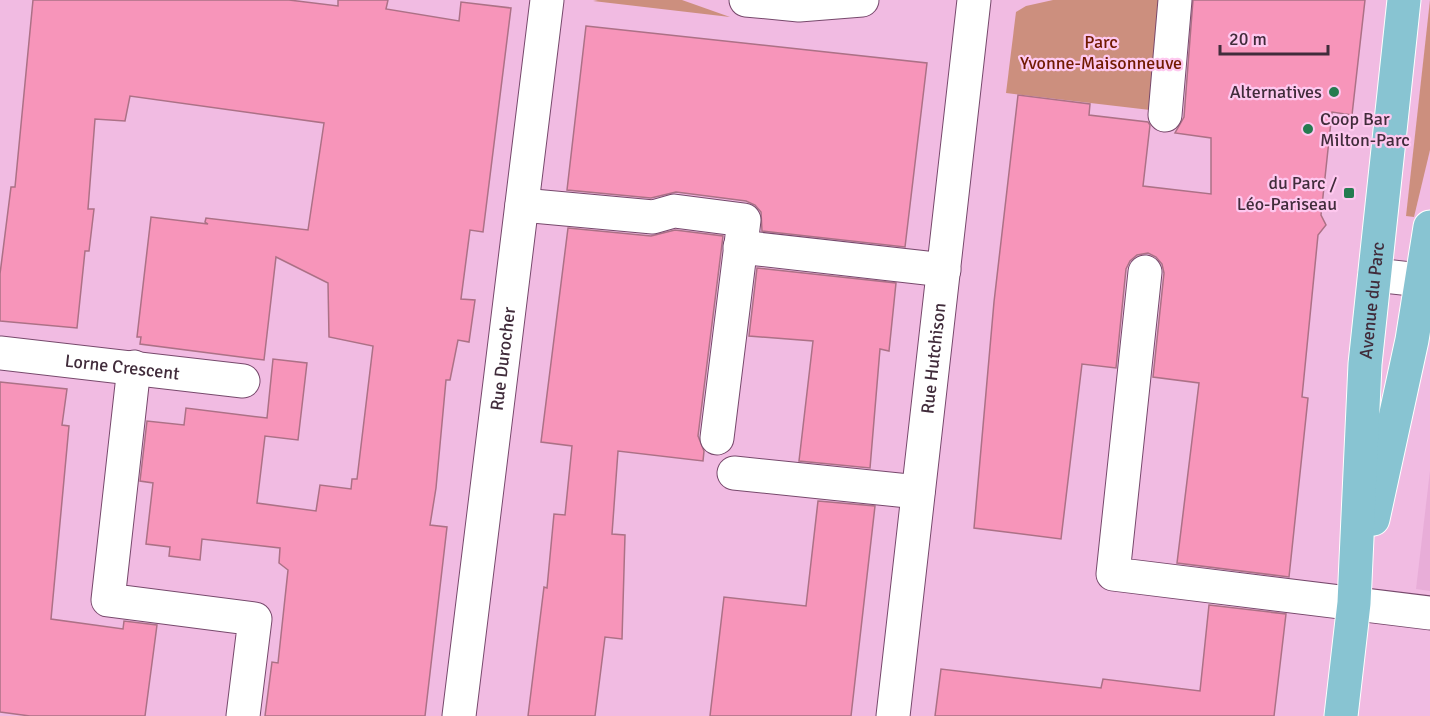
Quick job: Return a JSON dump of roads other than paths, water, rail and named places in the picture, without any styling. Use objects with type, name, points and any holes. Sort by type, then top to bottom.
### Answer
[{"type":"main road","name":"Avenue du Parc","points":[[1341,716],[1354,603],[1365,364],[1404,0]]},
{"type":"main road","name":"Avenue du Parc","points":[[1354,603],[1426,280],[1430,227]]},
{"type":"street","name":"Rue Durocher","points":[[459,716],[547,0]]},
{"type":"street","points":[[746,0],[799,5],[862,0]]},
{"type":"street","name":"Rue Hutchison","points":[[893,716],[974,0]]},
{"type":"street","points":[[1165,116],[1175,0]]},
{"type":"street","points":[[522,205],[653,217],[674,211],[744,220],[717,438]]},
{"type":"street","points":[[740,247],[944,270]]},
{"type":"street","points":[[1145,272],[1113,574],[1430,613]]},
{"type":"street","points":[[1376,274],[1426,280]]},
{"type":"street","name":"Lorne Crescent","points":[[0,353],[243,381]]},
{"type":"street","points":[[134,367],[108,600],[255,619],[243,716]]},
{"type":"street","points":[[734,473],[918,492]]},
{"type":"place","name":"Alternatives","points":[[1334,92]]},
{"type":"place","name":"Coop Bar Milton-Parc","points":[[1308,129]]},
{"type":"place","name":"du Parc / Léo-Pariseau","points":[[1349,193]]},
{"type":"park label","name":"Parc Yvonne-Maisonneuve","points":[[1101,52]]}]
